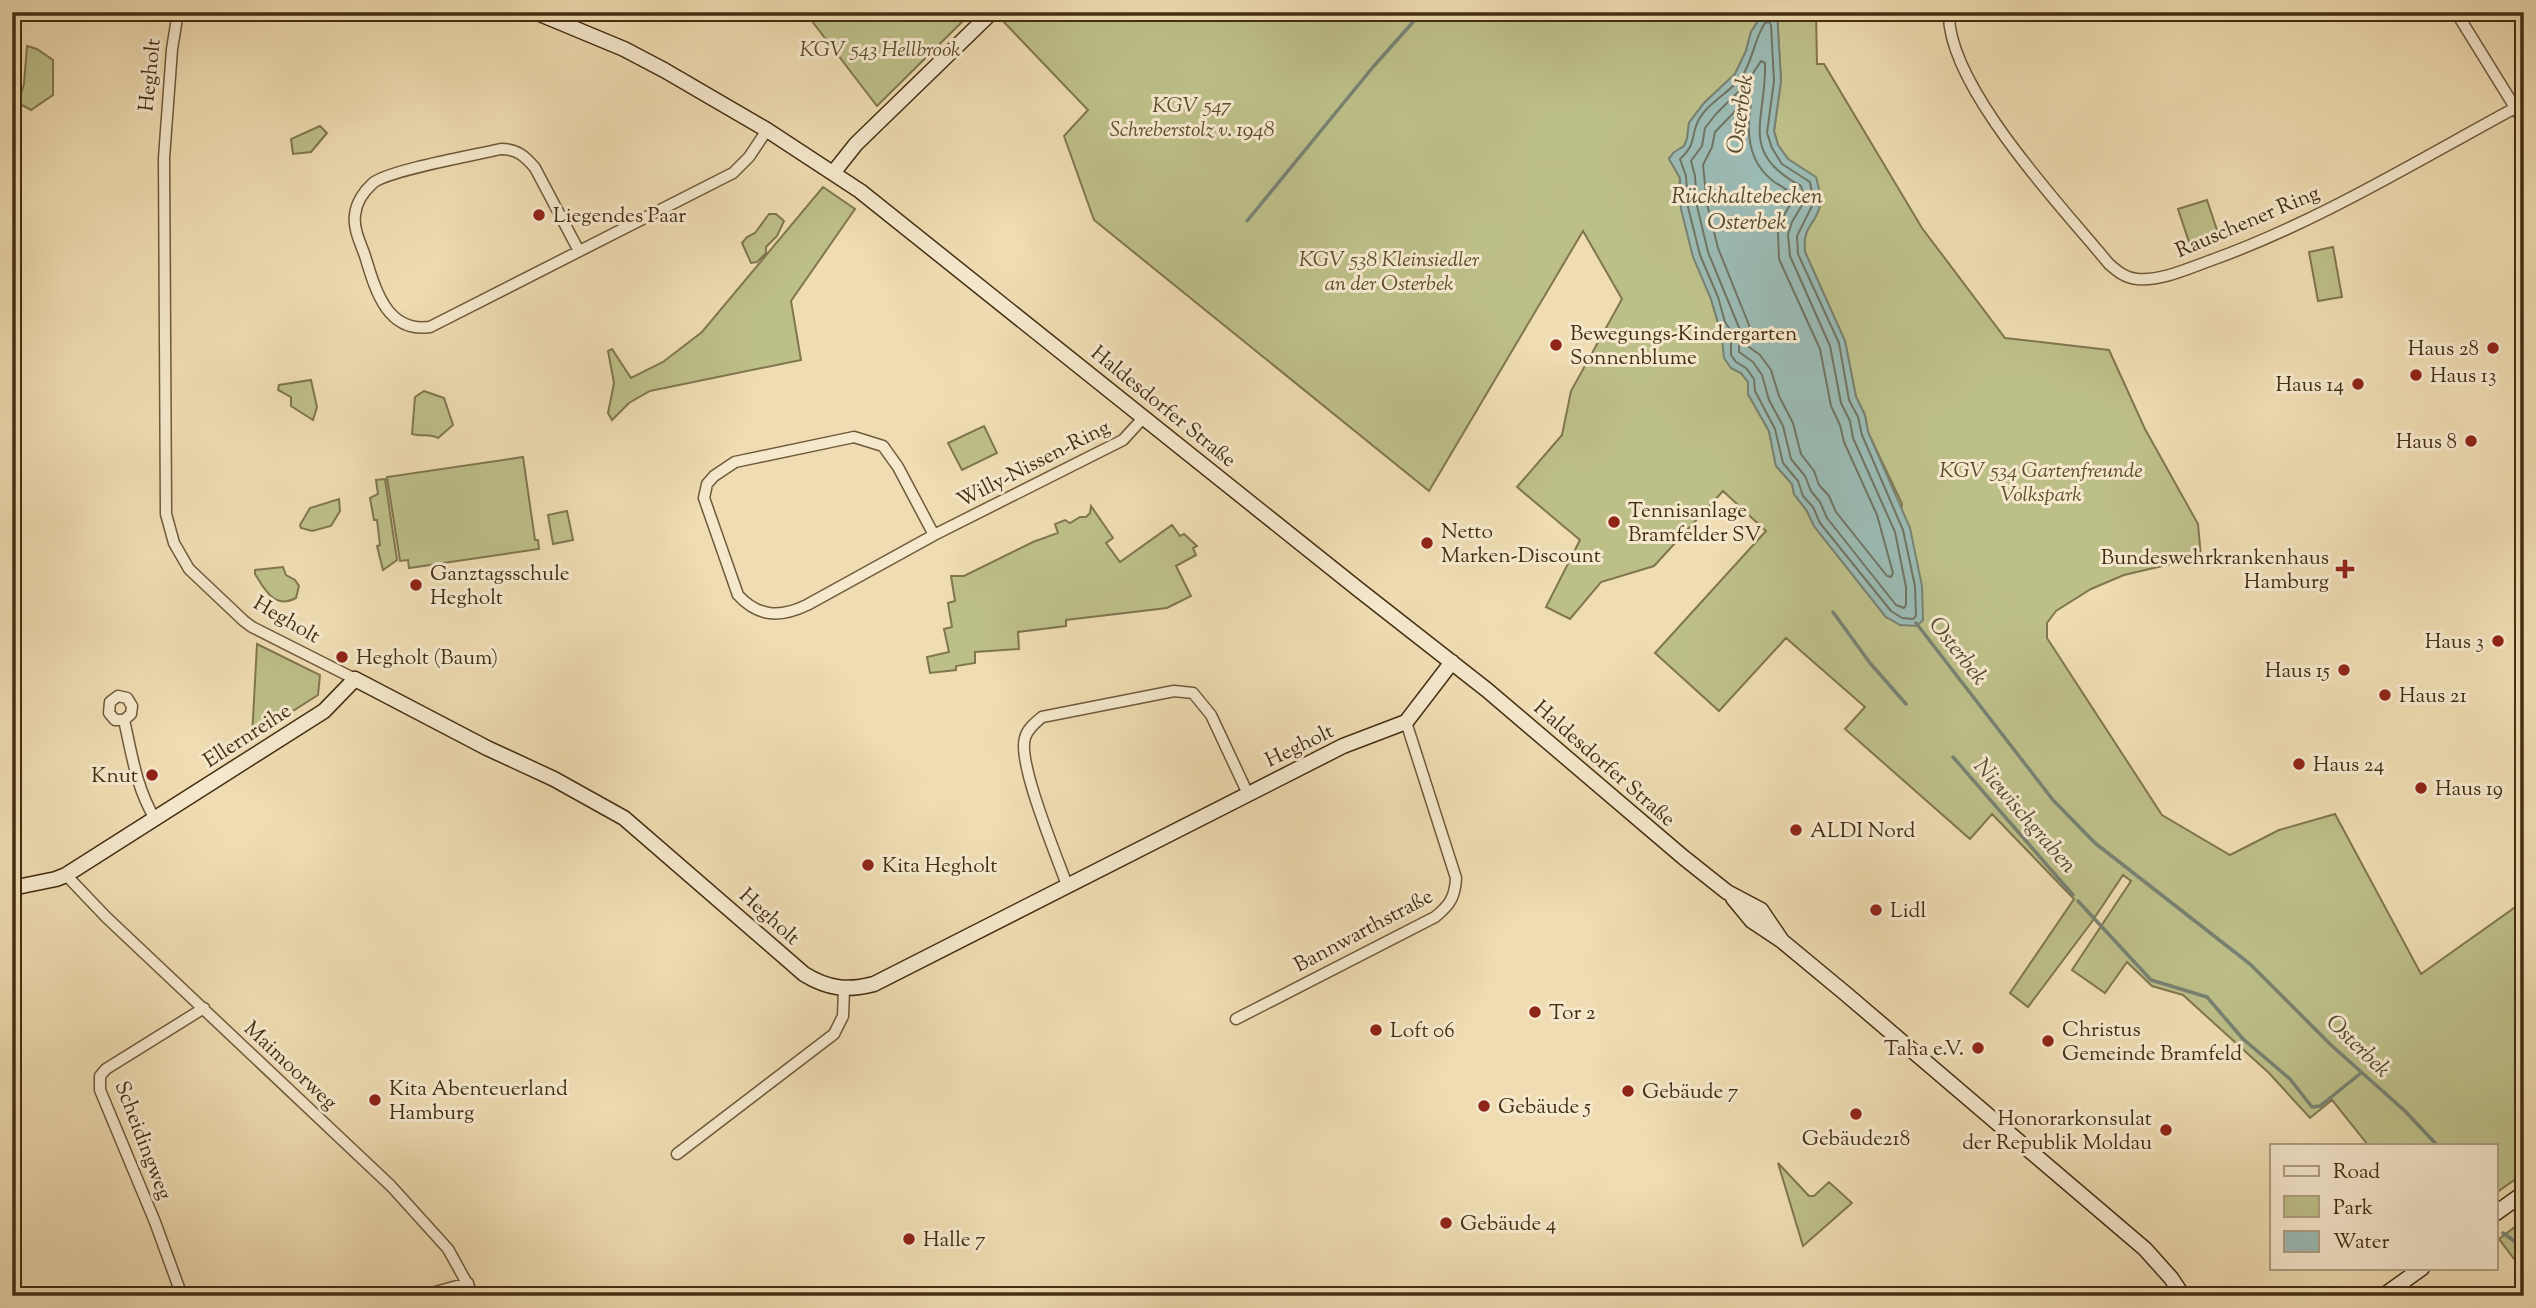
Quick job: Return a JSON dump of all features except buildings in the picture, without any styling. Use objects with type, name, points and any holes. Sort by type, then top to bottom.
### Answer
[{"type":"street","name":"Hegholt","points":[[178,12],[172,49],[164,158],[166,514],[174,543],[196,577],[251,627],[487,748],[554,779],[624,818],[804,974],[822,984],[844,989],[874,984],[1343,746],[1406,722]]},
{"type":"street","name":"Haldesdorfer Straße","points":[[535,12],[624,49],[767,130],[833,173],[906,226],[1538,732],[1564,758],[1727,892],[1752,921],[1782,941],[1951,1082],[2145,1249],[2183,1296]]},
{"type":"street","points":[[833,173],[856,144],[992,12]]},
{"type":"street","name":"Rauschener Ring","points":[[1949,12],[1948,24],[1961,66],[2001,131],[2109,264],[2120,274],[2135,279],[2150,279],[2180,271],[2273,235],[2329,208],[2515,108]]},
{"type":"street","points":[[2456,12],[2524,122]]},
{"type":"street","points":[[579,251],[535,168],[525,157],[512,150],[501,149],[389,175],[368,188],[355,213],[356,229],[381,302],[387,312],[415,327],[425,327],[438,324],[733,173],[749,157],[767,130]]},
{"type":"street","name":"Willy-Nissen-Ring","points":[[934,535],[898,467],[883,446],[854,437],[735,462],[707,484],[704,498],[738,595],[749,607],[774,615],[807,605],[934,535],[1124,440],[1144,417]]},
{"type":"street","points":[[1406,722],[1452,662]]},
{"type":"street","name":"Ellernreihe","points":[[12,888],[42,883],[66,875],[324,711],[355,678]]},
{"type":"street","points":[[1067,885],[1025,763],[1024,738],[1034,723],[1042,717],[1174,691],[1193,693],[1211,715],[1248,794]]},
{"type":"street","points":[[124,720],[135,774],[143,798],[155,819]]},
{"type":"street","name":"Bannwarthstraße","points":[[1236,1019],[1435,917],[1449,906],[1456,878],[1406,722]]},
{"type":"street","name":"Maimoorweg","points":[[66,875],[90,902],[391,1186],[448,1250],[474,1296]]},
{"type":"street","points":[[677,1154],[834,1034],[843,1016],[844,989]]},
{"type":"street","name":"Scheidingweg","points":[[182,1296],[155,1222],[100,1090],[100,1076],[106,1069],[204,1008]]},
{"type":"street","points":[[2498,1212],[2524,1193]]},
{"type":"street","points":[[2383,1296],[2419,1270]]},
{"type":"street","points":[[421,1296],[468,1283]]},
{"type":"green space","name":"KGV 543 Hellbrook","points":[[805,12],[972,12],[877,106]]},
{"type":"green space","points":[[1008,12],[1764,12],[1751,32],[1735,74],[1704,103],[1689,123],[1684,146],[1669,158],[1680,178],[1679,190],[1719,326],[1725,333],[1731,368],[1741,373],[1748,382],[1748,394],[1769,431],[1776,466],[1792,484],[1794,494],[1814,526],[1886,617],[1902,504],[1868,432],[1865,415],[1856,397],[1845,341],[1805,252],[1806,234],[1819,207],[1816,178],[1788,159],[1778,145],[1774,131],[1781,81],[1777,12],[1816,12],[1817,64],[1824,64],[1922,228],[2005,338],[2109,350],[2145,429],[2198,524],[2201,557],[2124,575],[2091,589],[2056,611],[2047,623],[2047,638],[2162,815],[2230,855],[2279,830],[2335,814],[2421,974],[2524,901],[2524,1173],[2498,1192],[2498,1144],[2367,1144],[2332,1100],[2310,1118],[2269,1073],[2183,995],[2152,986],[2127,962],[2105,993],[2072,970],[2131,881],[2123,875],[2028,1007],[2010,993],[2074,899],[1992,814],[1970,839],[1845,729],[1865,707],[1786,638],[1719,711],[1655,653],[1766,531],[1723,491],[1654,566],[1601,582],[1570,619],[1546,607],[1580,540],[1517,487],[1562,435],[1571,391],[1622,299],[1583,231],[1429,491],[1094,220],[1064,136],[1088,110],[1001,19]]},
{"type":"green space","points":[[27,46],[53,60],[53,95],[31,110],[18,103],[24,84]]},
{"type":"green space","points":[[320,126],[327,133],[311,152],[293,154],[291,139]]},
{"type":"green space","points":[[823,187],[855,209],[791,301],[801,360],[650,391],[629,403],[612,420],[608,413],[614,383],[608,351],[612,349],[631,378],[663,362],[702,332]]},
{"type":"green space","points":[[2207,200],[2218,233],[2189,242],[2178,209]]},
{"type":"green space","points":[[769,214],[776,214],[784,221],[777,236],[766,247],[766,253],[757,262],[751,263],[742,243],[755,233]]},
{"type":"green space","points":[[2333,247],[2342,297],[2318,301],[2309,252]]},
{"type":"green space","points":[[311,380],[317,407],[313,420],[291,406],[291,397],[278,390],[279,385]]},
{"type":"green space","points":[[424,391],[444,398],[453,425],[438,438],[412,434],[415,397]]},
{"type":"green space","points":[[984,426],[997,453],[962,470],[948,443]]},
{"type":"green space","points":[[523,457],[535,540],[538,540],[539,549],[409,568],[408,560],[400,561],[387,477]]},
{"type":"green space","points":[[385,479],[397,560],[383,570],[377,546],[380,545],[377,520],[374,520],[370,498],[378,494],[376,480]]},
{"type":"green space","points":[[339,499],[340,511],[331,526],[312,531],[301,528],[300,525],[310,508]]},
{"type":"green space","points":[[1091,506],[1113,538],[1106,543],[1120,562],[1172,525],[1180,536],[1184,534],[1197,546],[1193,548],[1196,555],[1176,566],[1191,596],[1167,608],[1066,620],[1066,626],[1018,632],[1019,649],[975,652],[975,663],[956,666],[956,670],[930,673],[927,657],[949,652],[944,629],[952,627],[948,603],[955,601],[951,576],[964,576],[1033,542],[1058,533],[1055,524],[1065,520],[1070,523],[1080,517],[1086,517]]},
{"type":"green space","points":[[567,511],[573,540],[553,544],[548,515]]},
{"type":"green space","points":[[283,567],[286,575],[299,586],[296,598],[288,601],[271,596],[255,574],[255,570]]},
{"type":"green space","points":[[257,644],[320,675],[318,695],[252,737]]},
{"type":"green space","points":[[1778,1163],[1809,1196],[1814,1196],[1829,1182],[1852,1203],[1803,1246]]},
{"type":"green space","points":[[2524,1220],[2524,1272],[2499,1239]]},
{"type":"water","name":"Rückhaltebecken Osterbek","points":[[1764,12],[1777,12],[1781,81],[1774,131],[1778,145],[1788,159],[1816,177],[1820,205],[1807,230],[1805,252],[1845,341],[1856,397],[1865,415],[1868,432],[1910,528],[1922,586],[1923,620],[1917,626],[1900,625],[1886,617],[1814,526],[1794,494],[1792,484],[1776,466],[1769,431],[1748,394],[1748,382],[1741,373],[1731,368],[1724,358],[1722,339],[1725,333],[1719,326],[1693,257],[1681,209],[1680,178],[1669,159],[1684,146],[1689,123],[1704,103],[1735,74],[1751,32]]},
{"type":"waterway","points":[[1247,221],[1373,67],[1422,12]]},
{"type":"waterway","name":"Niewischgraben","points":[[1833,612],[1870,663],[1906,704]]},
{"type":"waterway","name":"Osterbek","points":[[1916,623],[2053,800],[2095,843],[2250,964],[2331,1045],[2405,1111],[2436,1144]]},
{"type":"waterway","name":"Niewischgraben","points":[[1953,757],[2073,895]]},
{"type":"waterway","name":"Niewischgraben","points":[[2078,901],[2151,980],[2207,997],[2243,1039],[2290,1079],[2312,1107],[2320,1106],[2361,1073]]},
{"type":"waterway","name":"Osterbek","points":[[2503,1233],[2524,1248]]},
{"type":"place","name":"Liegendes Paar","points":[[539,215]]},
{"type":"place","name":"Bewegungs-Kindergarten Sonnenblume","points":[[1556,345]]},
{"type":"place","name":"Haus 28","points":[[2493,348]]},
{"type":"place","name":"Haus 13","points":[[2416,375]]},
{"type":"place","name":"Haus 14","points":[[2358,384]]},
{"type":"place","name":"Haus 8","points":[[2471,441]]},
{"type":"place","name":"Tennisanlage Bramfelder SV","points":[[1614,522]]},
{"type":"place","name":"Netto Marken-Discount","points":[[1427,543]]},
{"type":"place","name":"Bundeswehrkrankenhaus Hamburg","points":[[2345,569]]},
{"type":"place","name":"Ganztagsschule Hegholt","points":[[416,585]]},
{"type":"place","name":"Haus 3","points":[[2498,641]]},
{"type":"place","name":"Hegholt (Baum)","points":[[342,657]]},
{"type":"place","name":"Haus 15","points":[[2344,670]]},
{"type":"place","name":"Haus 21","points":[[2385,695]]},
{"type":"place","name":"Haus 24","points":[[2299,764]]},
{"type":"place","name":"Knut","points":[[152,775]]},
{"type":"place","name":"Haus 19","points":[[2421,788]]},
{"type":"place","name":"ALDI Nord","points":[[1796,830]]},
{"type":"place","name":"Kita Hegholt","points":[[868,865]]},
{"type":"place","name":"Lidl","points":[[1876,910]]},
{"type":"place","name":"Tor 2","points":[[1535,1012]]},
{"type":"place","name":"Loft 06","points":[[1376,1030]]},
{"type":"place","name":"Christus Gemeinde Bramfeld","points":[[2048,1041]]},
{"type":"place","name":"Taha e.V.","points":[[1978,1048]]},
{"type":"place","name":"Gebäude 7","points":[[1628,1091]]},
{"type":"place","name":"Kita Abenteuerland Hamburg","points":[[375,1100]]},
{"type":"place","name":"Gebäude 5","points":[[1484,1106]]},
{"type":"place","name":"Gebäude218","points":[[1856,1114]]},
{"type":"place","name":"Honorarkonsulat der Republik Moldau","points":[[2166,1130]]},
{"type":"place","name":"Gebäude 4","points":[[1446,1223]]},
{"type":"place","name":"Halle 7","points":[[909,1239]]},
{"type":"park label","name":"KGV 547 Schreberstolz v. 1948","points":[[1192,117]]},
{"type":"park label","name":"KGV 538 Kleinsiedler an der Osterbek","points":[[1389,271]]},
{"type":"park label","name":"KGV 534 Gartenfreunde Volkspark","points":[[2041,482]]}]
